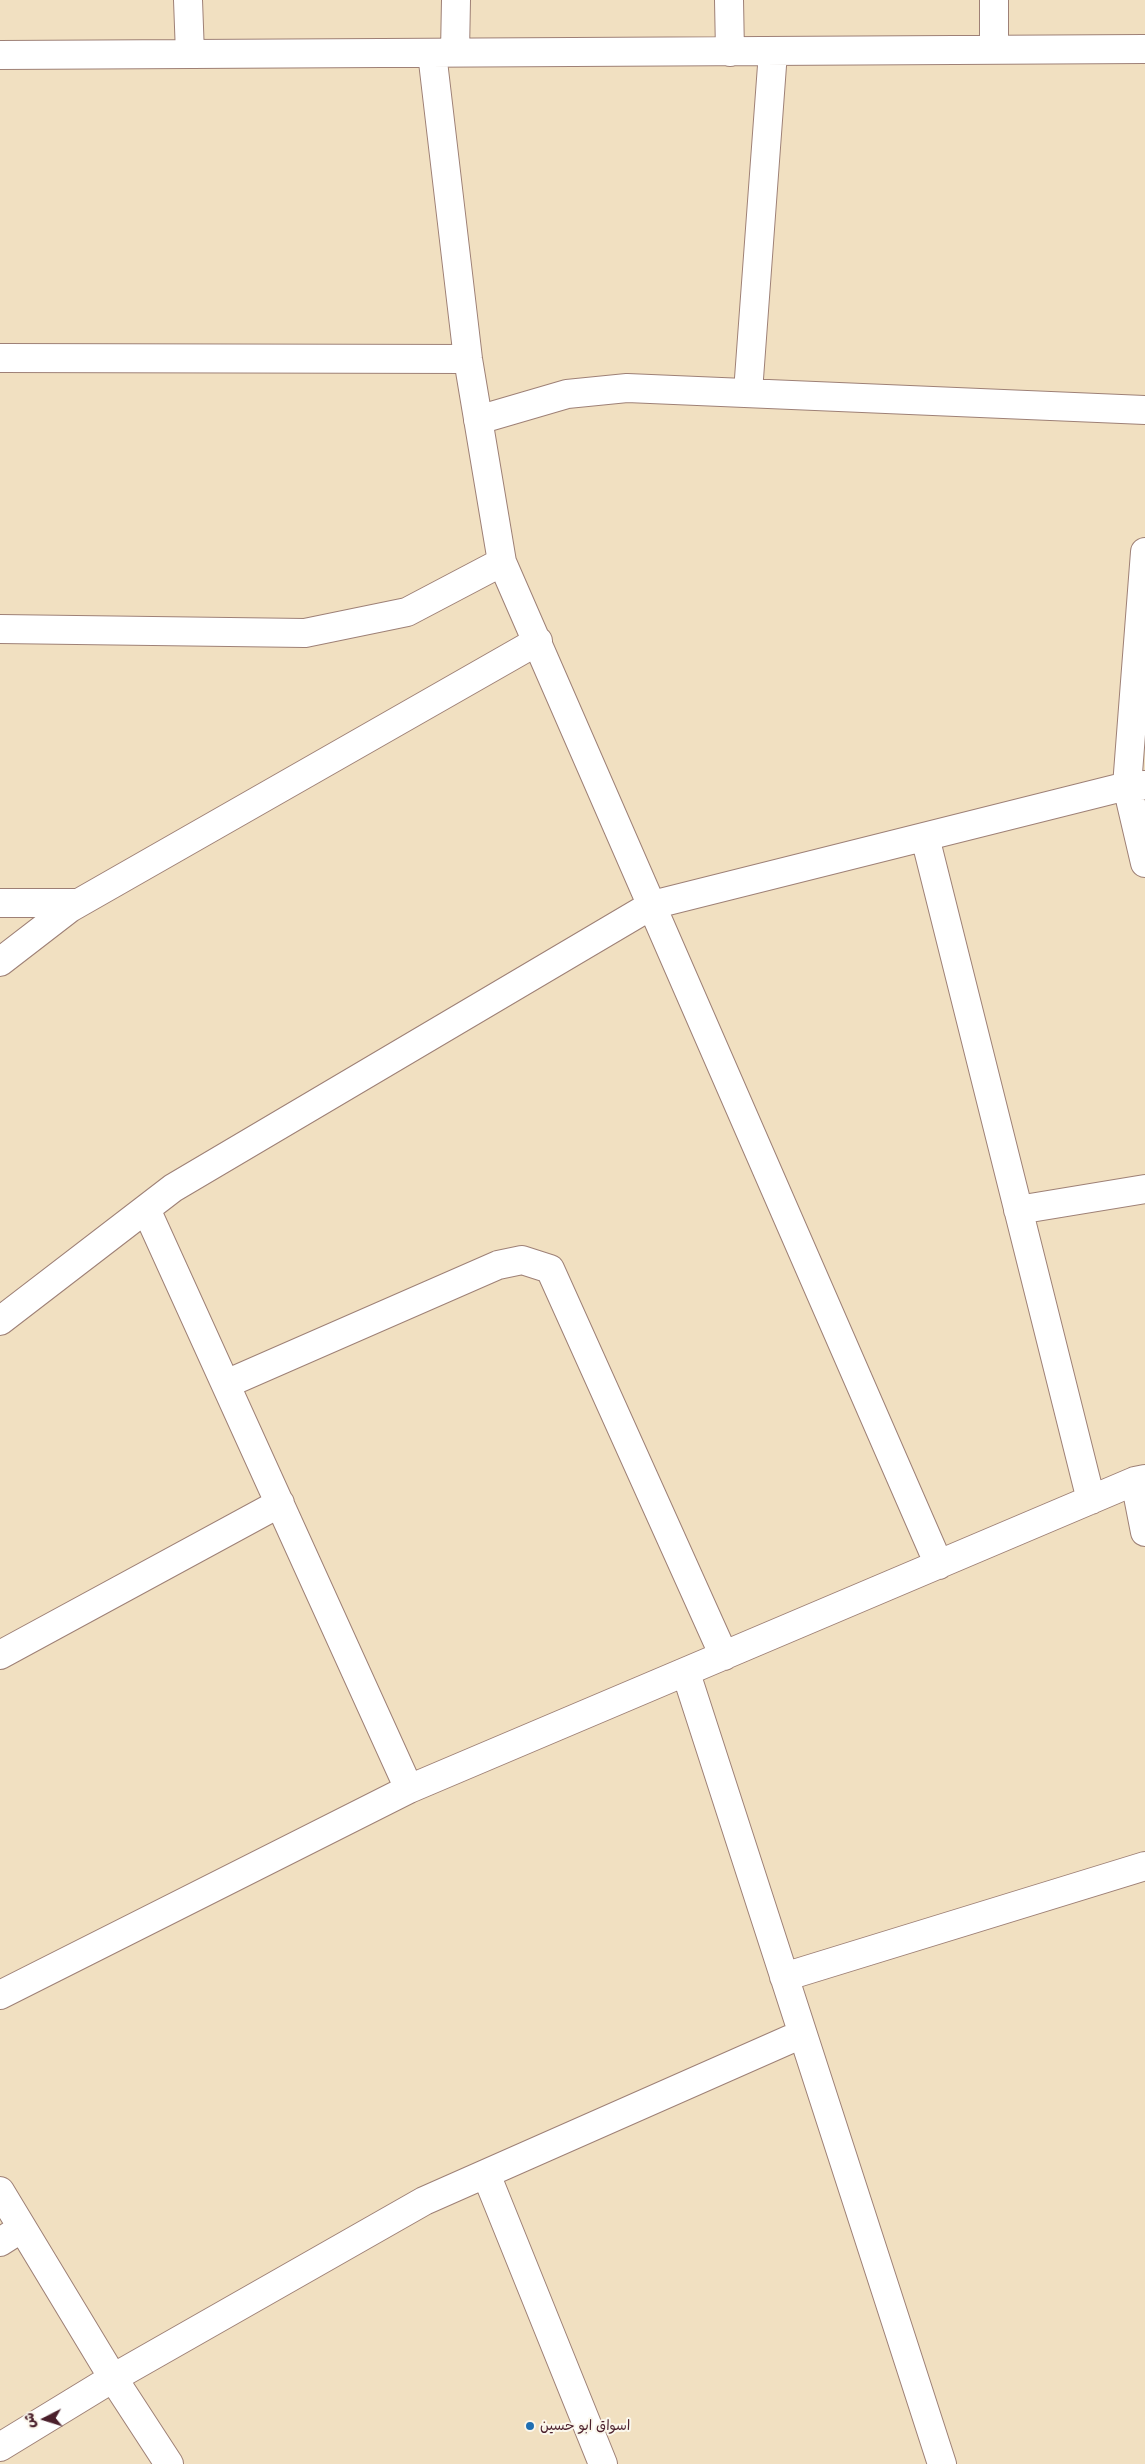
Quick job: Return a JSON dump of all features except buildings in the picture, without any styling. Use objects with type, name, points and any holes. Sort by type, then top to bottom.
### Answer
[{"type":"street","points":[[188,0],[190,54]]},
{"type":"street","points":[[456,0],[443,53],[468,359],[502,562],[538,640],[938,1565]]},
{"type":"street","points":[[730,0],[730,52]]},
{"type":"street","points":[[994,0],[994,50]]},
{"type":"street","points":[[0,55],[1145,50]]},
{"type":"street","points":[[748,392],[773,52]]},
{"type":"street","points":[[0,358],[468,359]]},
{"type":"street","points":[[478,420],[567,394],[628,388],[1145,410]]},
{"type":"street","points":[[1145,552],[1136,786],[1145,863]]},
{"type":"street","points":[[0,629],[305,633],[407,612],[502,562]]},
{"type":"street","points":[[0,962],[78,903],[538,640]]},
{"type":"street","points":[[0,1321],[173,1188],[652,904],[1136,786]]},
{"type":"street","points":[[925,837],[1091,1500]]},
{"type":"street","points":[[0,903],[78,903]]},
{"type":"street","points":[[1018,1210],[1145,1189]]},
{"type":"street","points":[[146,1209],[409,1790]]},
{"type":"street","points":[[226,1384],[498,1265],[522,1260],[550,1269],[724,1656]]},
{"type":"street","points":[[0,1995],[409,1790],[1140,1480],[1145,1532]]},
{"type":"street","points":[[0,1654],[280,1503]]},
{"type":"street","points":[[686,1672],[942,2464]]},
{"type":"street","points":[[784,1977],[1145,1866]]},
{"type":"street","points":[[0,2447],[113,2378],[424,2200],[802,2034]]},
{"type":"street","points":[[486,2174],[603,2464]]},
{"type":"street","points":[[0,2191],[11,2235],[113,2378],[169,2464]]},
{"type":"place","name":"اسواق ابو حسين","points":[[530,2426]]}]
